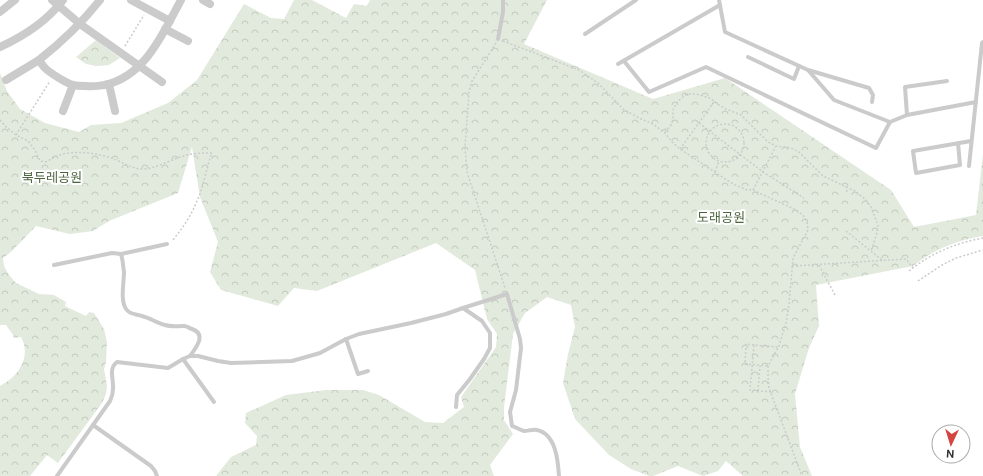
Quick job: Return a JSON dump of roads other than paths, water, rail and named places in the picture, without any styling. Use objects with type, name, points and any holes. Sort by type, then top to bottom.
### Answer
[{"type":"street","points":[[0,12],[14,0]]},
{"type":"street","points":[[52,0],[61,3],[80,24],[162,82]]},
{"type":"street","points":[[6,80],[39,60],[65,39],[100,0]]},
{"type":"street","points":[[131,0],[170,21]]},
{"type":"street","points":[[39,60],[45,68],[54,75],[73,85],[92,87],[114,82],[132,73],[149,56],[181,0]]},
{"type":"street","points":[[0,47],[35,27],[61,3]]},
{"type":"street","points":[[165,29],[188,41]]},
{"type":"street","points":[[108,84],[115,111]]},
{"type":"street","points":[[63,111],[73,85]]},
{"type":"lane","points":[[498,39],[503,12],[503,0]]},
{"type":"lane","points":[[585,34],[636,0]]},
{"type":"lane","points":[[719,0],[725,32],[808,70],[869,88],[873,95],[872,102]]},
{"type":"lane","points":[[618,64],[720,5]]},
{"type":"lane","points":[[969,166],[983,42]]},
{"type":"lane","points":[[748,57],[794,79],[800,66]]},
{"type":"lane","points":[[624,61],[649,92],[706,67],[876,148],[890,122],[908,115],[976,102]]},
{"type":"lane","points":[[808,70],[834,100],[890,122]]},
{"type":"lane","points":[[908,115],[905,87],[947,81]]},
{"type":"lane","points":[[958,143],[960,165],[916,173],[913,151],[958,143],[971,141]]},
{"type":"lane","points":[[54,265],[112,253],[121,254],[167,244]]},
{"type":"lane","points":[[121,254],[124,273],[123,302],[126,309],[133,314],[146,317],[166,326],[186,326],[195,330],[200,337],[197,346],[190,356]]},
{"type":"lane","points":[[56,476],[110,401],[114,388],[111,369],[117,362],[168,368],[190,356],[198,356],[231,363],[292,361],[320,353],[359,334],[446,314],[507,294],[522,348],[516,390],[510,412],[512,426],[522,431],[537,430],[545,434],[553,443],[557,458],[559,476]]},
{"type":"lane","points":[[456,407],[457,395],[470,379],[490,348],[490,333],[482,321],[463,308]]},
{"type":"lane","points":[[346,339],[358,374],[368,371]]},
{"type":"lane","points":[[183,359],[214,402]]},
{"type":"lane","points":[[93,425],[151,466],[157,476]]},
{"type":"park label","name":"북두레공원","points":[[52,177]]},
{"type":"park label","name":"도래공원","points":[[721,217]]}]
